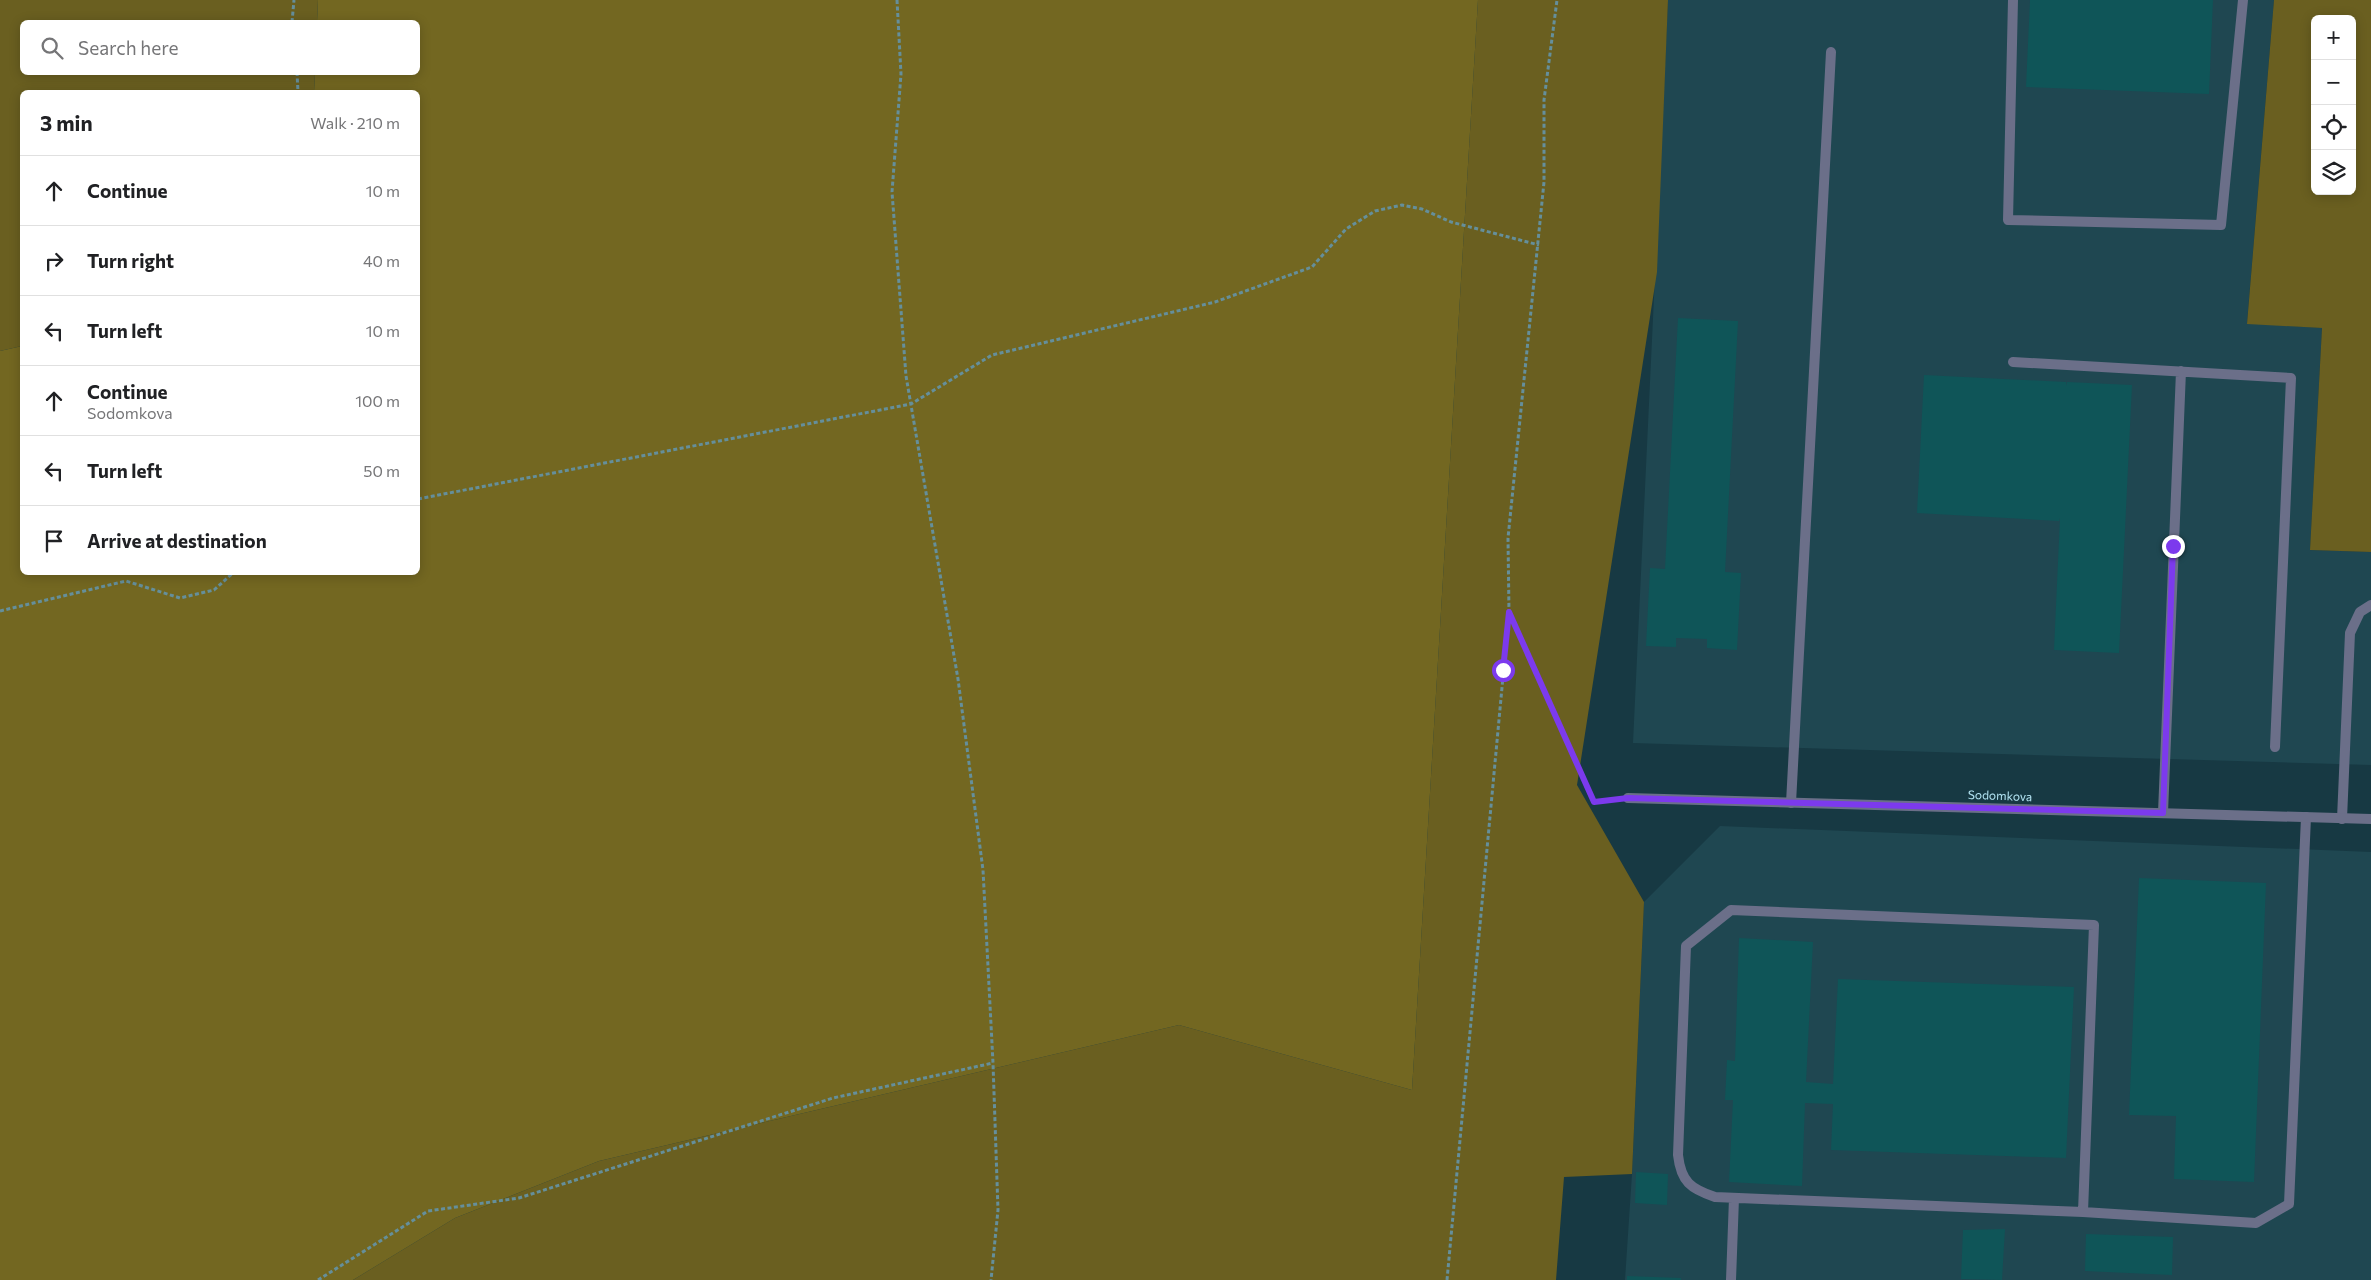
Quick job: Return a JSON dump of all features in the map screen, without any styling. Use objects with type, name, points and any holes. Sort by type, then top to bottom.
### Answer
[{"type":"street","points":[[2013,0],[2008,220],[2221,225],[2243,0]]},
{"type":"street","points":[[1790,803],[1831,52]]},
{"type":"street","points":[[2013,362],[2291,378],[2275,747]]},
{"type":"street","points":[[2163,813],[2181,372]]},
{"type":"street","points":[[2342,819],[2350,633],[2360,612],[2371,605]]},
{"type":"street","name":"Sodomkova","points":[[1628,798],[2371,820]]},
{"type":"street","points":[[2084,1212],[2094,925],[1732,910],[1686,946],[1678,1155],[1680,1170],[1687,1182],[1693,1187],[1715,1197],[2084,1212],[2256,1223],[2289,1204],[2306,817]]},
{"type":"street","points":[[1731,1280],[1734,1198]]},
{"type":"path","points":[[292,20],[294,0]]},
{"type":"path","points":[[897,0],[901,74],[892,192],[906,376],[958,678],[982,870],[993,1063],[998,1210],[991,1280]]},
{"type":"path","points":[[1447,1280],[1509,612],[1508,538],[1544,182],[1544,100],[1557,0]]},
{"type":"path","points":[[297,75],[298,90]]},
{"type":"path","points":[[420,499],[911,404],[992,355],[1215,302],[1312,267],[1346,229],[1375,211],[1402,205],[1409,206],[1422,209],[1451,222],[1538,245]]},
{"type":"path","points":[[0,611],[126,581],[180,598],[214,590],[231,575]]},
{"type":"path","points":[[1509,612],[1594,802],[1628,798]]},
{"type":"path","points":[[318,1280],[428,1211],[519,1198],[833,1098],[993,1063]]},
{"type":"shaded area","points":[[0,0],[318,0],[317,20],[20,20],[20,75],[315,75],[314,90],[20,90],[20,346],[0,351]]},
{"type":"shaded area","points":[[318,0],[1478,0],[1412,1090],[1179,1025],[599,1161],[455,1218],[353,1280],[0,1280],[0,351],[20,346],[20,575],[420,575],[420,90],[314,90],[315,75],[420,75],[420,20],[317,20]]},
{"type":"shaded area","points":[[1478,0],[1668,0],[1657,272],[1577,785],[1644,902],[1632,1174],[1564,1177],[1556,1280],[353,1280],[455,1218],[599,1161],[1179,1025],[1412,1090]]},
{"type":"shaded area","points":[[1668,0],[2274,0],[2247,323],[2322,328],[2310,550],[2371,552],[2371,765],[1633,743]]},
{"type":"shaded area","points":[[2274,0],[2371,0],[2371,552],[2310,550],[2322,328],[2247,324]]},
{"type":"shaded area","points":[[1720,826],[2371,852],[2371,1280],[1625,1280],[1632,1174],[1644,902]]},
{"type":"building","points":[[2030,0],[2213,0],[2209,94],[2026,87]]},
{"type":"building","points":[[1678,318],[1738,321],[1725,572],[1741,573],[1737,650],[1707,648],[1707,639],[1676,638],[1676,647],[1646,646],[1650,568],[1665,569]]},
{"type":"building","points":[[1924,375],[2066,382],[2067,386],[2067,382],[2132,385],[2119,653],[2054,650],[2060,518],[2059,521],[1917,513]]},
{"type":"building","points":[[2139,878],[2266,883],[2254,1182],[2174,1179],[2176,1116],[2129,1115]]},
{"type":"building","points":[[1739,938],[1813,942],[1806,1082],[1833,1084],[1838,979],[2074,987],[2066,1158],[1831,1150],[1833,1104],[1805,1103],[1802,1186],[1729,1182],[1733,1100],[1725,1100],[1727,1060],[1735,1061]]},
{"type":"building","points":[[1636,1172],[1668,1174],[1667,1205],[1635,1203]]},
{"type":"building","points":[[2005,1229],[2002,1280],[1961,1279],[1963,1230]]},
{"type":"building","points":[[2086,1234],[2173,1237],[2172,1275],[2085,1271]]},
{"type":"building","points":[[1627,1276],[1681,1278],[1681,1280],[1627,1280]]},
{"type":"route","points":[[1503,670],[1509,612],[1594,802],[1628,798],[2163,813],[2173,546]]}]
